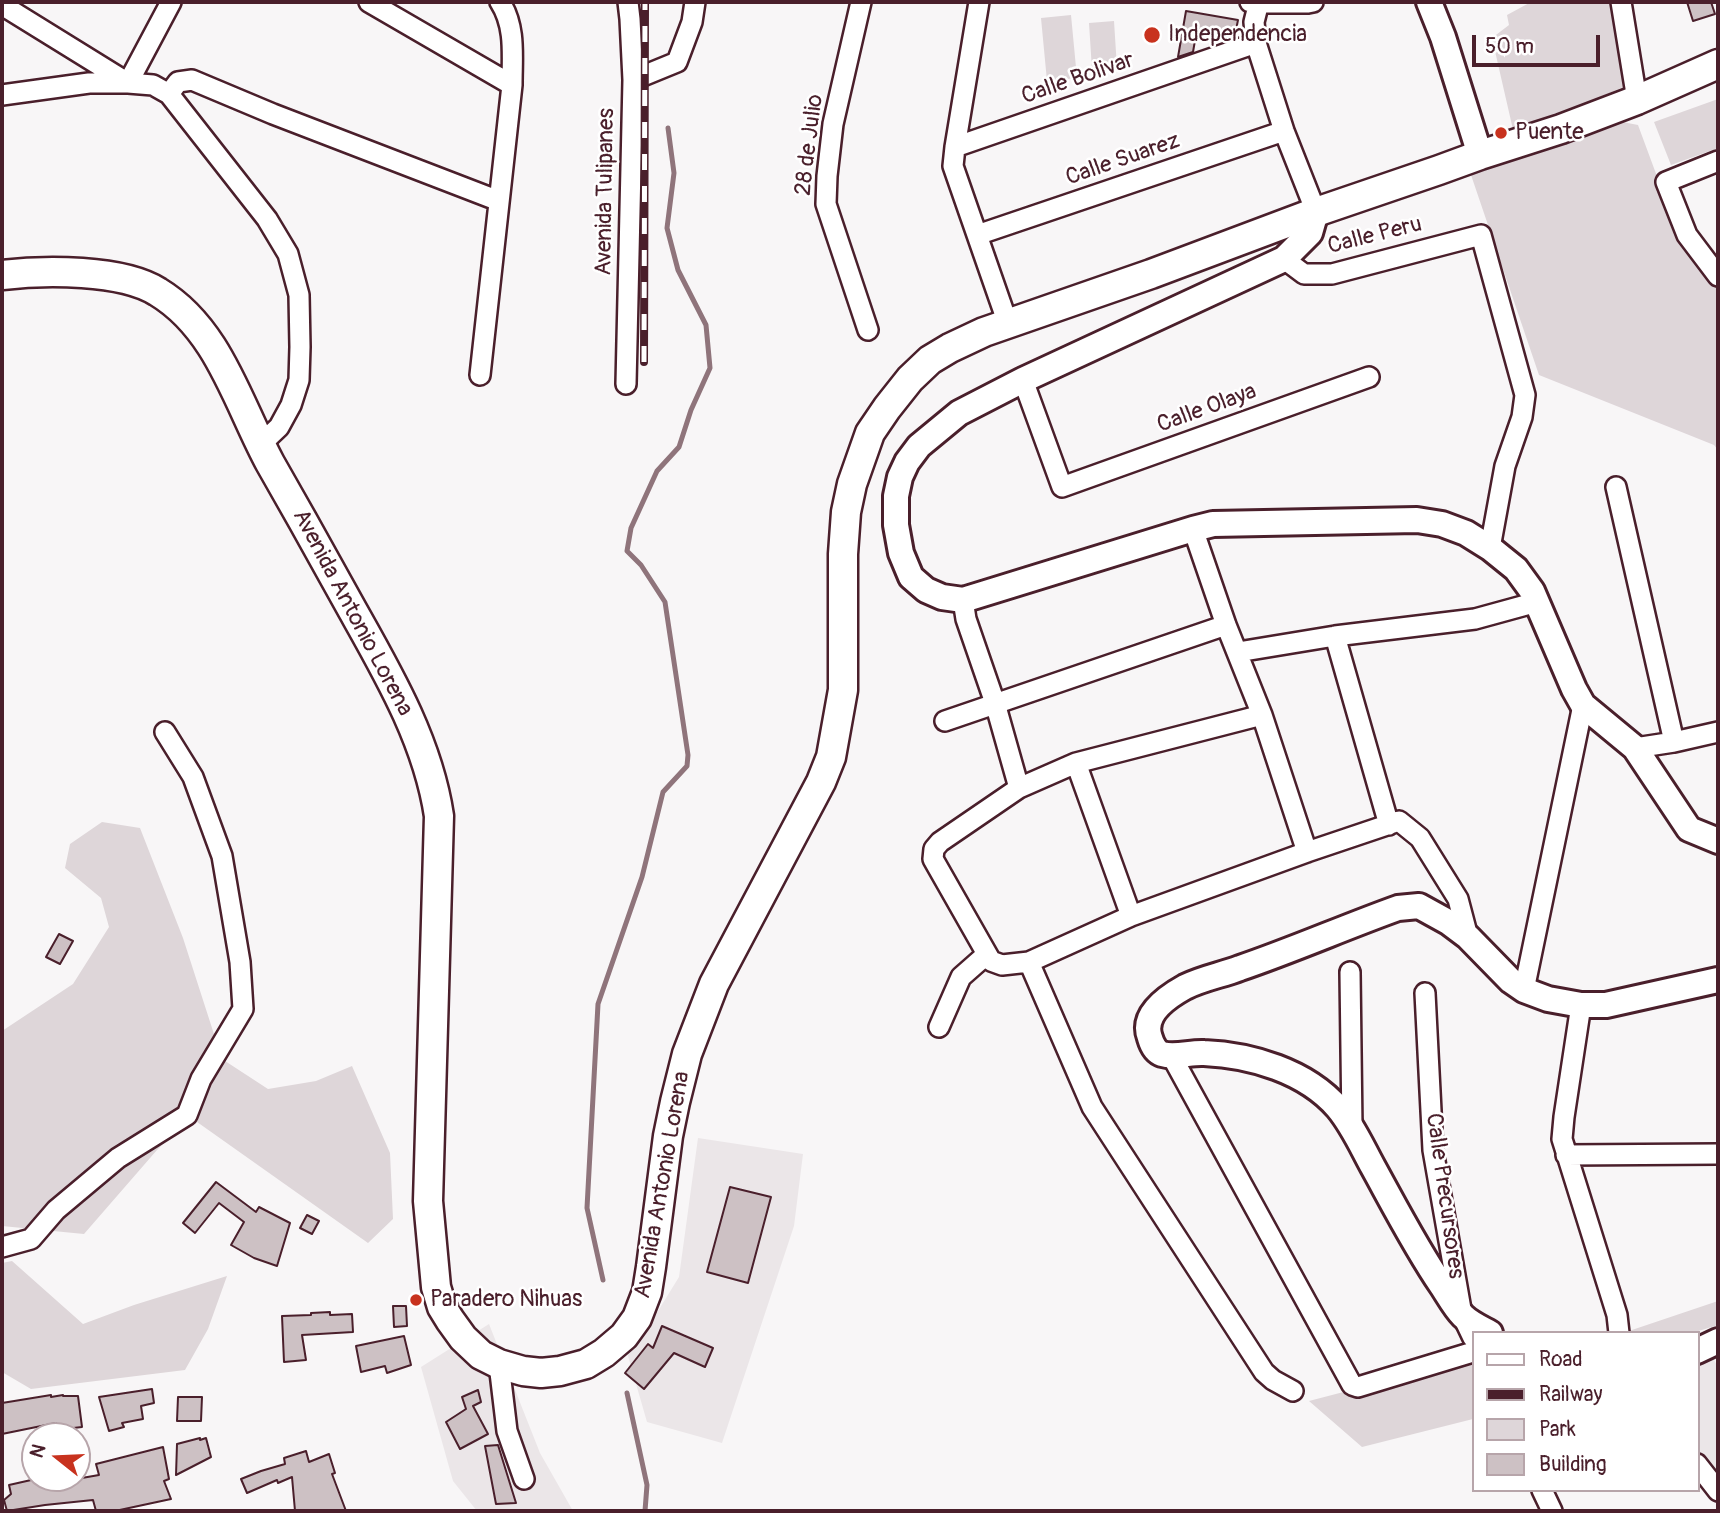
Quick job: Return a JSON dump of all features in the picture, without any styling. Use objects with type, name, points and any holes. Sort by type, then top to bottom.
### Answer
[{"type":"highway","points":[[1480,155],[1561,129],[1637,100],[1718,64]]},
{"type":"highway","name":"Avenida Antonio Lorena","points":[[2,275],[83,273],[109,276],[158,291],[184,313],[209,343],[225,369],[260,445],[396,687],[426,763],[439,816],[428,1201],[436,1287],[442,1307],[463,1338],[481,1355],[499,1364],[541,1373],[586,1364],[604,1353],[624,1336],[636,1318],[647,1292],[668,1136],[687,1054],[714,984],[821,782],[831,757],[843,690],[843,554],[846,512],[860,456],[870,433],[887,408],[910,379],[930,360],[971,338],[1480,155]]},
{"type":"main road","points":[[1429,2],[1443,37],[1480,155]]},
{"type":"main road","points":[[1316,212],[1310,233],[1284,258],[1023,380],[959,413],[919,446],[907,462],[896,496],[896,525],[901,553],[911,577],[926,590],[942,597],[963,600],[1213,524],[1417,520],[1442,524],[1466,533],[1516,569],[1532,591],[1583,705],[1635,748],[1689,829],[1718,841]]},
{"type":"main road","points":[[1487,1331],[1462,1315],[1429,1267],[1352,1128],[1336,1106],[1293,1073],[1266,1064],[1228,1054],[1161,1054],[1150,1041],[1147,1028],[1150,1019],[1166,1000],[1207,978],[1239,969],[1398,908],[1419,906],[1468,937],[1511,981],[1524,990],[1548,999],[1581,1005],[1606,1005],[1718,980]]},
{"type":"main road","points":[[1699,1350],[1718,1341]]},
{"type":"street","points":[[128,83],[171,2]]},
{"type":"street","points":[[369,2],[512,85]]},
{"type":"street","points":[[481,375],[512,85],[510,21],[500,2]]},
{"type":"street","name":"Avenida Tulipanes","points":[[626,384],[633,80],[628,2]]},
{"type":"street","points":[[633,80],[677,62],[692,23],[695,2]]},
{"type":"street","name":"28 de Julio","points":[[861,2],[833,124],[826,204],[868,330]]},
{"type":"street","points":[[979,2],[953,166],[1008,324]]},
{"type":"street","points":[[1313,2],[1256,2],[1254,22],[1256,43],[1284,131],[1316,212]]},
{"type":"street","points":[[1621,2],[1637,100]]},
{"type":"street","points":[[2,5],[128,83]]},
{"type":"street","name":"Calle Bolivar","points":[[955,147],[1256,43]]},
{"type":"street","points":[[169,94],[178,82],[192,80],[499,201]]},
{"type":"street","points":[[2,95],[89,83],[153,85],[169,94],[267,219],[288,254],[299,295],[299,380],[291,405],[279,427],[260,445]]},
{"type":"street","name":"Calle Suarez","points":[[977,235],[1284,131]]},
{"type":"street","points":[[1718,161],[1666,182],[1687,235],[1718,276]]},
{"type":"street","name":"Calle Peru","points":[[1284,258],[1304,274],[1332,274],[1482,235],[1525,395],[1522,417],[1504,466],[1490,548]]},
{"type":"street","name":"Calle Olaya","points":[[1023,380],[1062,487],[1369,377]]},
{"type":"street","points":[[1616,487],[1674,742]]},
{"type":"street","points":[[1193,528],[1226,625],[1262,715],[1307,852]]},
{"type":"street","points":[[963,600],[966,619],[995,703],[1019,788]]},
{"type":"street","points":[[1238,652],[1475,618],[1536,602]]},
{"type":"street","points":[[945,721],[1226,625]]},
{"type":"street","points":[[1335,636],[1389,825]]},
{"type":"street","points":[[1524,990],[1583,705]]},
{"type":"street","points":[[1262,715],[1076,763],[1019,788],[940,842],[934,849],[933,859],[991,961],[1002,965],[1029,962],[1131,916],[1399,821],[1420,838],[1458,899],[1468,937]]},
{"type":"street","points":[[2,1247],[31,1240],[56,1210],[118,1158],[187,1115],[201,1079],[243,1009],[240,962],[222,856],[193,777],[166,732]]},
{"type":"street","points":[[1635,748],[1718,732]]},
{"type":"street","points":[[1076,763],[1131,916]]},
{"type":"street","points":[[939,1027],[961,977],[986,955]]},
{"type":"street","points":[[1029,962],[1092,1107],[1264,1372],[1293,1391]]},
{"type":"street","points":[[1350,972],[1352,1128]]},
{"type":"street","name":"Calle Precursores","points":[[1425,993],[1433,1150],[1462,1315],[1472,1336]]},
{"type":"street","points":[[1581,1005],[1562,1139],[1617,1315],[1619,1331]]},
{"type":"street","points":[[1171,1055],[1352,1385],[1358,1387],[1472,1352]]},
{"type":"street","points":[[1566,1155],[1718,1154]]},
{"type":"street","points":[[499,1364],[507,1431],[524,1479]]},
{"type":"street","points":[[1699,1467],[1718,1491]]},
{"type":"street","points":[[1543,1492],[1552,1511]]},
{"type":"shaded area","points":[[698,1138],[803,1154],[794,1226],[722,1443],[647,1422],[624,1342],[650,1324],[679,1277]]},
{"type":"shaded area","points":[[489,1324],[540,1453],[573,1511],[477,1511],[453,1481],[421,1367]]},
{"type":"shaded area","points":[[1710,1353],[1718,1367],[1718,1480],[1699,1456],[1699,1357]]},
{"type":"green space","points":[[1531,2],[1612,2],[1628,85],[1514,134],[1492,38],[1509,25],[1507,15]]},
{"type":"green space","points":[[1071,15],[1077,78],[1047,81],[1041,18]]},
{"type":"green space","points":[[1114,21],[1117,68],[1092,70],[1089,23]]},
{"type":"green space","points":[[1718,99],[1718,148],[1671,165],[1654,122]]},
{"type":"green space","points":[[1617,121],[1638,125],[1682,244],[1718,289],[1718,450],[1714,445],[1539,375],[1470,172]]},
{"type":"green space","points":[[102,822],[140,828],[183,938],[222,1059],[268,1089],[316,1081],[352,1066],[390,1153],[393,1219],[368,1243],[190,1117],[157,1150],[84,1234],[2,1226],[2,1031],[73,984],[109,927],[101,898],[65,868],[70,844]]},
{"type":"green space","points":[[12,1261],[83,1324],[227,1276],[208,1329],[185,1370],[31,1389],[2,1372],[2,1263]]},
{"type":"green space","points":[[1718,1301],[1718,1325],[1698,1331],[1629,1331]]},
{"type":"green space","points":[[1472,1360],[1472,1419],[1362,1447],[1309,1401]]},
{"type":"building","points":[[1687,2],[1711,2],[1715,14],[1693,21]]},
{"type":"building","points":[[1186,11],[1238,20],[1235,35],[1197,29],[1193,52],[1178,57]]},
{"type":"building","points":[[59,934],[73,941],[60,964],[46,957]]},
{"type":"building","points":[[216,1182],[256,1212],[259,1207],[290,1223],[277,1266],[254,1258],[231,1245],[244,1222],[219,1203],[195,1233],[183,1223]]},
{"type":"building","points":[[730,1187],[771,1197],[748,1283],[707,1272]]},
{"type":"building","points":[[307,1215],[319,1221],[312,1234],[300,1228]]},
{"type":"building","points":[[393,1306],[406,1306],[407,1326],[394,1327]]},
{"type":"building","points":[[330,1312],[330,1315],[352,1314],[353,1332],[302,1335],[306,1360],[284,1362],[282,1316]]},
{"type":"building","points":[[662,1326],[713,1348],[705,1367],[674,1353],[644,1389],[625,1373],[648,1344],[653,1348]]},
{"type":"building","points":[[404,1336],[411,1365],[387,1373],[385,1366],[361,1372],[356,1346]]},
{"type":"building","points":[[152,1389],[154,1403],[141,1406],[143,1419],[122,1423],[124,1427],[109,1431],[99,1397]]},
{"type":"building","points":[[478,1390],[481,1402],[473,1406],[488,1434],[460,1449],[446,1422],[466,1409],[462,1397]]},
{"type":"building","points":[[51,1395],[78,1396],[81,1422],[21,1422],[21,1430],[2,1434],[2,1403]]},
{"type":"building","points":[[178,1397],[202,1397],[201,1421],[177,1421]]},
{"type":"building","points":[[206,1438],[211,1457],[176,1475],[177,1444]]},
{"type":"building","points":[[498,1445],[516,1503],[496,1504],[485,1446]]},
{"type":"building","points":[[163,1447],[169,1479],[164,1481],[171,1499],[115,1511],[96,1511],[93,1500],[7,1511],[4,1500],[11,1494],[9,1485],[21,1482],[21,1492],[91,1492],[91,1476],[99,1475],[96,1464]]},
{"type":"building","points":[[306,1451],[309,1462],[329,1454],[335,1473],[332,1474],[346,1511],[295,1511],[292,1477],[278,1483],[277,1480],[247,1493],[241,1479],[285,1464],[284,1458]]},
{"type":"waterway","points":[[603,1280],[587,1208],[598,1004],[642,877],[663,792],[687,766],[688,755],[665,602],[641,565],[627,551],[631,528],[657,471],[679,447],[691,410],[710,368],[706,325],[678,270],[667,228],[674,173],[668,128]]},
{"type":"waterway","points":[[627,1393],[647,1485],[645,1511]]},
{"type":"railway","points":[[644,362],[645,2]]},
{"type":"place","name":"Independencia","points":[[1152,35]]},
{"type":"place","name":"Puente","points":[[1501,133]]},
{"type":"place","name":"Paradero Nihuas","points":[[416,1300]]}]
